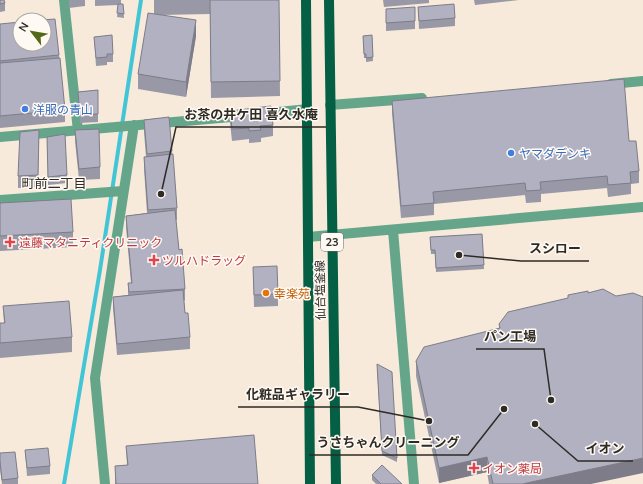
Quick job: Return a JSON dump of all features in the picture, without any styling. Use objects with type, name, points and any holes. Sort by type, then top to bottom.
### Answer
[{"type":"main road","name":"仙台塩釜線","points":[[306,0],[310,484]]},
{"type":"main road","name":"仙台塩釜線","points":[[329,0],[336,484]]},
{"type":"street","points":[[64,0],[78,131]]},
{"type":"street","points":[[604,84],[643,81]]},
{"type":"street","points":[[330,105],[433,98]]},
{"type":"street","points":[[0,137],[132,125],[210,120],[308,109]]},
{"type":"street","points":[[105,484],[95,378],[120,192],[132,125]]},
{"type":"street","points":[[0,200],[120,192]]},
{"type":"street","points":[[308,237],[643,207]]},
{"type":"street","points":[[393,230],[414,484]]},
{"type":"building","points":[[0,0],[4,0],[5,3],[0,4]]},
{"type":"building","points":[[210,0],[279,0],[280,81],[211,82]]},
{"type":"building","points":[[118,4],[123,4],[124,14],[117,13]]},
{"type":"building","points":[[454,4],[455,18],[419,21],[418,7]]},
{"type":"building","points":[[415,7],[415,21],[386,23],[386,9]]},
{"type":"building","points":[[148,13],[196,20],[186,82],[138,74]]},
{"type":"building","points":[[52,19],[55,19],[59,55],[0,61],[0,24],[12,23],[12,52],[52,52]]},
{"type":"building","points":[[112,35],[113,54],[107,54],[107,57],[96,58],[94,37]]},
{"type":"building","points":[[372,35],[373,57],[366,58],[366,54],[364,54],[363,36]]},
{"type":"building","points":[[60,58],[65,110],[0,116],[0,63]]},
{"type":"building","points":[[624,79],[629,141],[636,141],[639,171],[630,172],[631,183],[608,185],[607,176],[540,182],[541,190],[526,191],[525,183],[433,192],[434,203],[401,206],[392,101]]},
{"type":"building","points":[[98,90],[98,114],[80,115],[78,92]]},
{"type":"building","points":[[271,106],[273,125],[260,126],[261,130],[249,131],[249,128],[232,129],[230,111]]},
{"type":"building","points":[[169,117],[172,151],[147,154],[144,120]]},
{"type":"building","points":[[99,129],[100,167],[79,169],[75,130]]},
{"type":"building","points":[[39,130],[38,175],[18,176],[20,132]]},
{"type":"building","points":[[65,134],[67,175],[48,177],[47,137]]},
{"type":"building","points":[[173,154],[177,208],[148,210],[144,157]]},
{"type":"building","points":[[71,199],[73,232],[0,236],[0,203]]},
{"type":"building","points":[[175,210],[179,250],[182,249],[185,289],[129,292],[128,283],[132,283],[126,216]]},
{"type":"building","points":[[482,234],[484,265],[436,268],[435,250],[431,250],[430,237]]},
{"type":"building","points":[[277,266],[278,294],[254,295],[253,267]]},
{"type":"building","points":[[603,289],[616,296],[633,293],[643,297],[643,458],[522,484],[493,484],[487,457],[439,468],[416,361],[424,347],[500,328],[499,324],[508,312],[568,298],[568,295],[588,291],[588,293]]},
{"type":"building","points":[[183,290],[185,313],[188,313],[190,337],[117,344],[113,297]]},
{"type":"building","points":[[69,301],[72,337],[0,343],[0,323],[5,323],[3,306]]},
{"type":"building","points":[[377,364],[392,372],[397,458],[382,451]]},
{"type":"building","points":[[254,435],[258,484],[116,484],[115,466],[128,465],[126,446]]},
{"type":"building","points":[[48,448],[50,466],[27,468],[25,450]]},
{"type":"building","points":[[15,452],[18,478],[2,480],[0,453]]},
{"type":"building","points":[[382,465],[402,484],[381,484],[372,475]]},
{"type":"waterway","points":[[64,484],[100,270],[141,0]]},
{"type":"place","name":"洋服の青山","points":[[25,109]]},
{"type":"place","name":"ヤマダデンキ","points":[[511,153]]},
{"type":"place","name":"お茶の井ケ田 喜久水庵","points":[[161,194]]},
{"type":"place","name":"遠藤マタニティクリニック","points":[[10,242]]},
{"type":"place","name":"スシロー","points":[[459,255]]},
{"type":"place","name":"ツルハドラッグ","points":[[154,260]]},
{"type":"place","name":"幸楽苑","points":[[266,293]]},
{"type":"place","name":"パン工場","points":[[551,400]]},
{"type":"place","name":"うさちゃんクリーニング","points":[[504,409]]},
{"type":"place","name":"化粧品ギャラリー","points":[[429,421]]},
{"type":"place","name":"イオン","points":[[535,424]]},
{"type":"place","name":"イオン薬局","points":[[474,468]]},
{"type":"district","name":"町前二丁目","points":[[54,183]]}]
